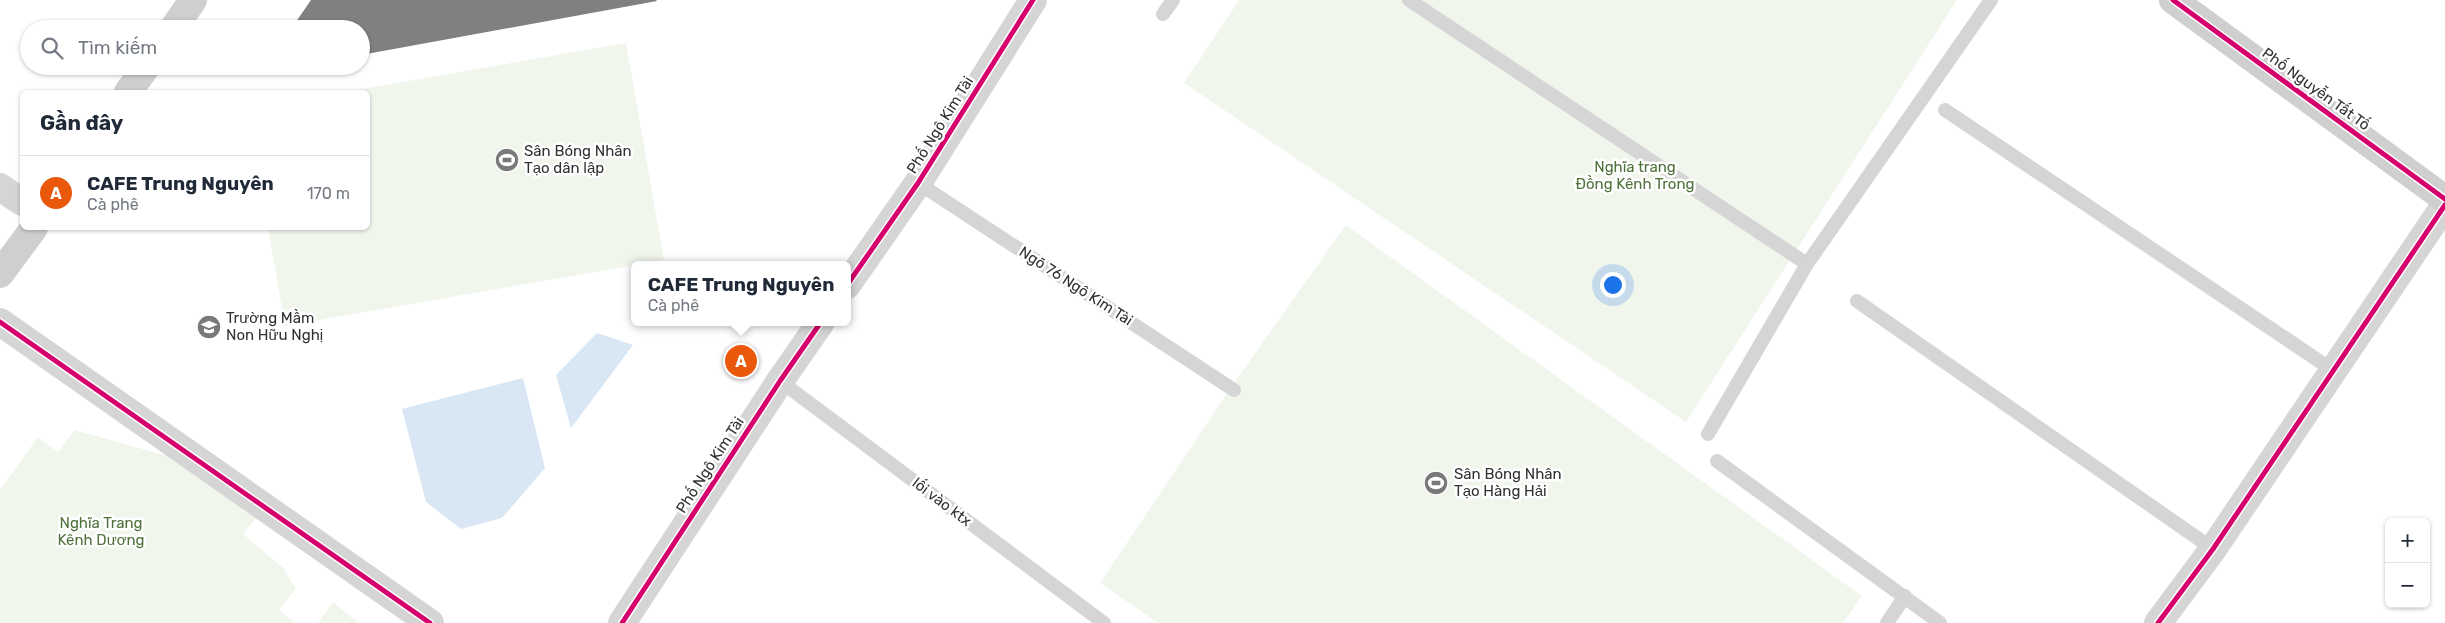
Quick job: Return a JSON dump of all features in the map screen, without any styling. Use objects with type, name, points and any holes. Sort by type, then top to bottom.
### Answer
[{"type":"street","points":[[179,20],[193,0]]},
{"type":"street","name":"Phố Ngô Kim Tài","points":[[851,279],[918,183],[1033,0]]},
{"type":"street","name":"Phố Nguyễn Tất Tố","points":[[2173,0],[2445,199]]},
{"type":"street","points":[[129,90],[140,75]]},
{"type":"street","points":[[0,187],[20,201]]},
{"type":"street","points":[[2158,623],[2214,549],[2445,205]]},
{"type":"street","points":[[0,274],[33,230]]},
{"type":"street","points":[[0,322],[430,623]]},
{"type":"street","name":"Phố Ngô Kim Tài","points":[[622,623],[780,381],[818,326]]},
{"type":"lane","points":[[1163,14],[1173,0]]},
{"type":"lane","points":[[1409,0],[1807,264]]},
{"type":"lane","points":[[1708,434],[1807,264],[1991,0]]},
{"type":"lane","points":[[1945,110],[2334,371]]},
{"type":"lane","name":"Ngõ 76 Ngô Kim Tài","points":[[918,183],[1234,390]]},
{"type":"lane","points":[[1857,301],[2214,549]]},
{"type":"lane","name":"lối vào ktx","points":[[780,381],[1101,622]]},
{"type":"lane","points":[[1717,461],[1940,623]]},
{"type":"lane","points":[[1887,623],[1905,596]]},
{"type":"green space","name":"Nghĩa trang Đồng Kênh Trong","points":[[1239,0],[1957,0],[1686,422],[1184,83]]},
{"type":"green space","name":"Sân Bóng Nhân Tạo dân lập","points":[[626,43],[664,260],[631,261],[631,266],[285,326],[268,230],[370,230],[370,90],[356,90]]},
{"type":"green space","name":"Sân Bóng Nhân Tạo Hàng Hải","points":[[1346,225],[1862,596],[1843,623],[1158,623],[1100,583],[1234,383]]},
{"type":"green space","name":"Nghĩa Trang Kênh Dương","points":[[75,430],[189,462],[261,512],[243,534],[283,568],[296,589],[279,610],[294,623],[0,623],[0,490],[38,437],[58,452]]},
{"type":"green space","points":[[333,602],[358,623],[318,623]]},
{"type":"water","points":[[597,333],[633,345],[571,428],[556,375]]},
{"type":"water","points":[[523,378],[545,468],[502,518],[461,529],[426,502],[402,409]]},
{"type":"building","points":[[311,0],[657,1],[370,53],[370,20],[297,20]]},
{"type":"cycle path","points":[[851,279],[918,183],[1033,0]]},
{"type":"cycle path","points":[[2173,0],[2445,199]]},
{"type":"cycle path","points":[[2158,623],[2213,549],[2445,205]]},
{"type":"cycle path","points":[[0,322],[430,623]]},
{"type":"cycle path","points":[[622,623],[780,381],[818,326]]},
{"type":"place","name":"Sân Bóng Nhân Tạo dân lập","points":[[507,160]]},
{"type":"place","name":"Trường Mầm Non Hữu Nghị","points":[[209,327]]},
{"type":"place","name":"CAFE Trung Nguyên","points":[[741,361]]},
{"type":"place","name":"Sân Bóng Nhân Tạo Hàng Hải","points":[[1436,483]]}]
